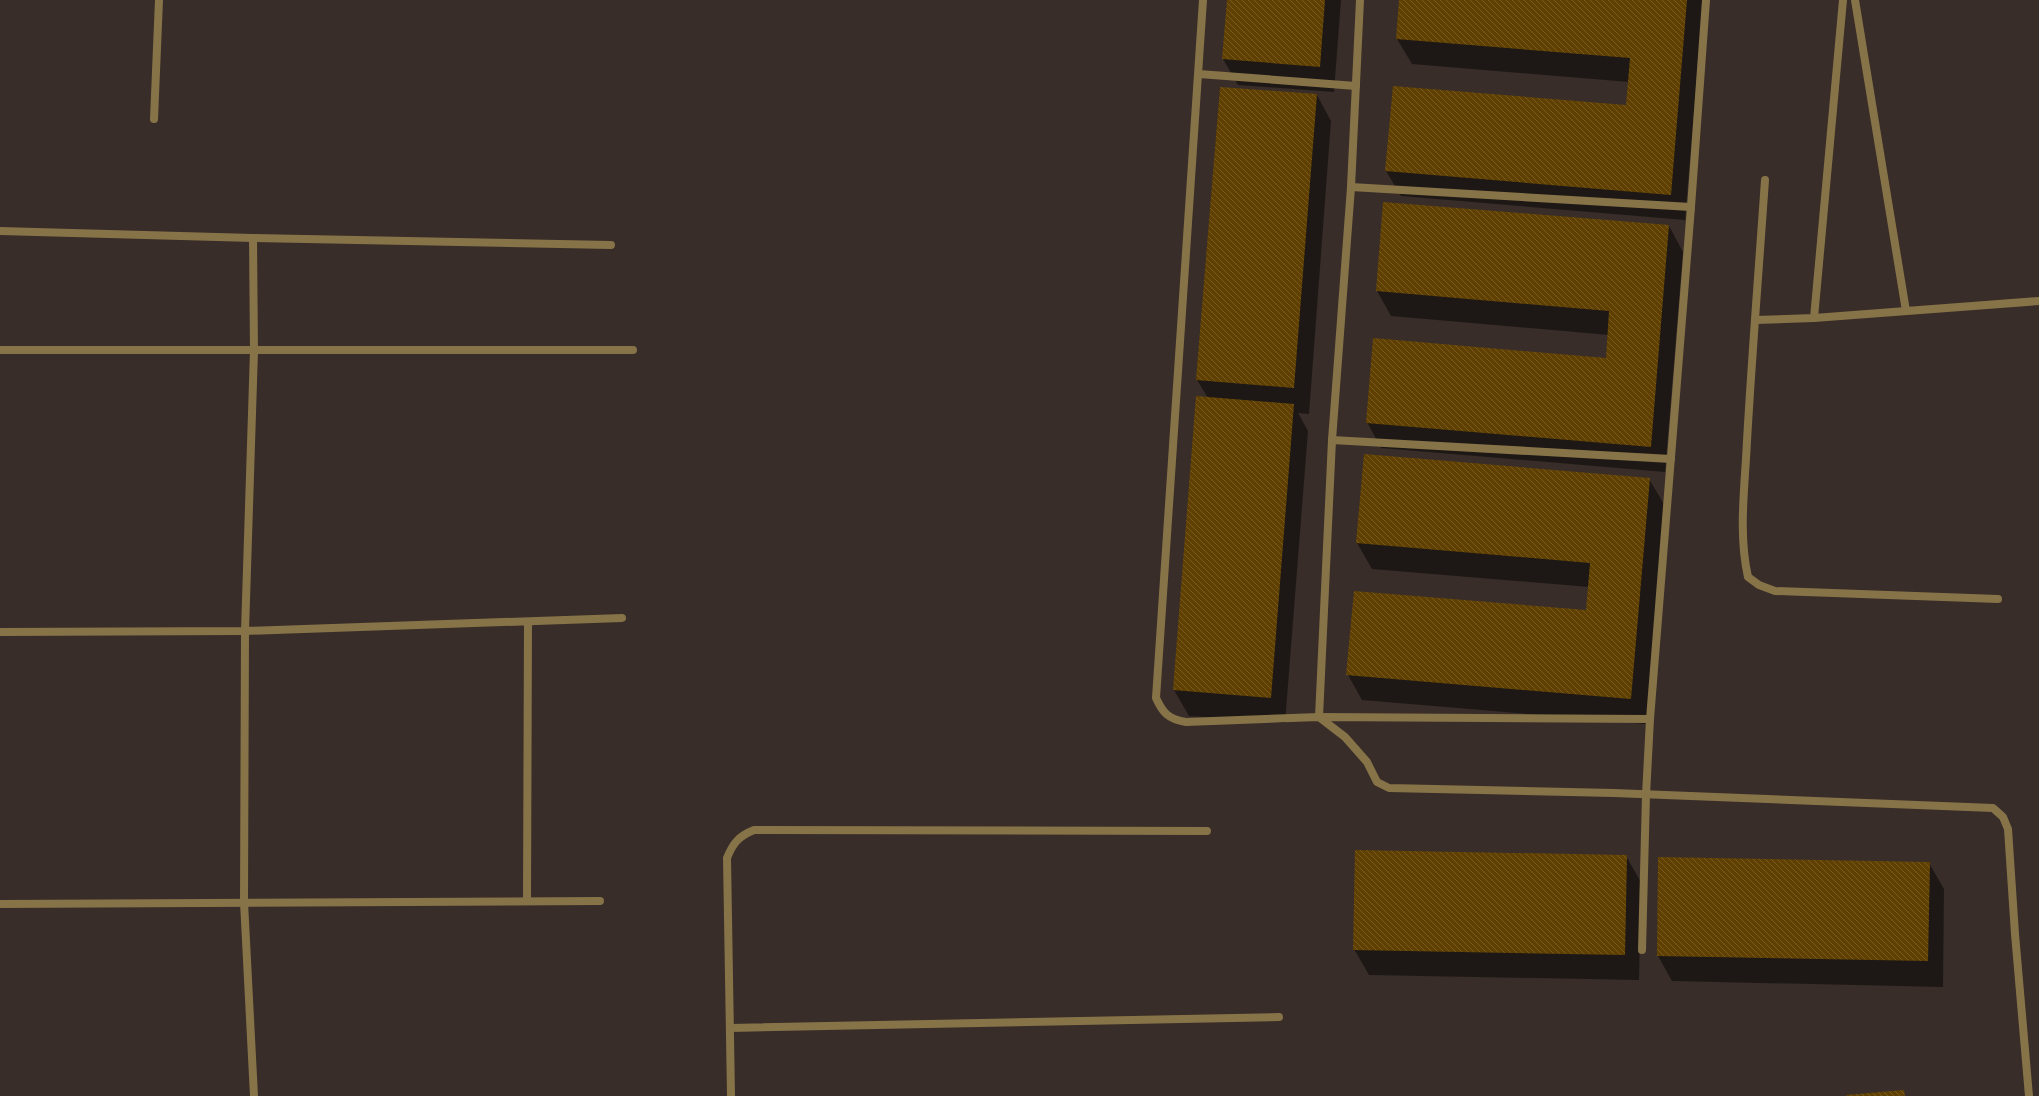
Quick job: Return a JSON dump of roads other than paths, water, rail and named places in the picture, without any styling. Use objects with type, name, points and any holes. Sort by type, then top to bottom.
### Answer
[{"type":"street","points":[[154,119],[159,0]]},
{"type":"street","points":[[1203,0],[1156,698],[1162,710],[1173,720],[1186,722],[1319,717],[1650,719]]},
{"type":"street","points":[[1319,717],[1332,440],[1351,187],[1360,0]]},
{"type":"street","points":[[1642,950],[1646,795],[1650,719],[1692,207],[1706,0]]},
{"type":"street","points":[[1814,318],[1843,0]]},
{"type":"street","points":[[1855,0],[1906,311]]},
{"type":"street","points":[[1199,74],[1356,86]]},
{"type":"street","points":[[1765,180],[1742,527],[1743,555],[1748,577],[1759,585],[1775,591],[1998,599]]},
{"type":"street","points":[[1351,187],[1692,207]]},
{"type":"street","points":[[0,231],[253,238],[611,245]]},
{"type":"street","points":[[253,238],[254,351],[245,631],[244,902],[254,1096]]},
{"type":"street","points":[[1755,320],[1814,318],[2039,301]]},
{"type":"street","points":[[0,350],[633,350]]},
{"type":"street","points":[[1332,440],[1671,458]]},
{"type":"street","points":[[0,632],[245,631],[622,618]]},
{"type":"street","points":[[527,900],[528,622]]},
{"type":"street","points":[[1319,717],[1345,737],[1368,762],[1377,782],[1388,788],[1646,795],[1993,808],[2004,817],[2008,829],[2015,934],[2029,1096]]},
{"type":"street","points":[[731,1096],[727,858],[733,843],[744,835],[754,830],[1207,831]]},
{"type":"street","points":[[0,904],[527,900],[600,901]]},
{"type":"street","points":[[730,1028],[1280,1017]]}]
